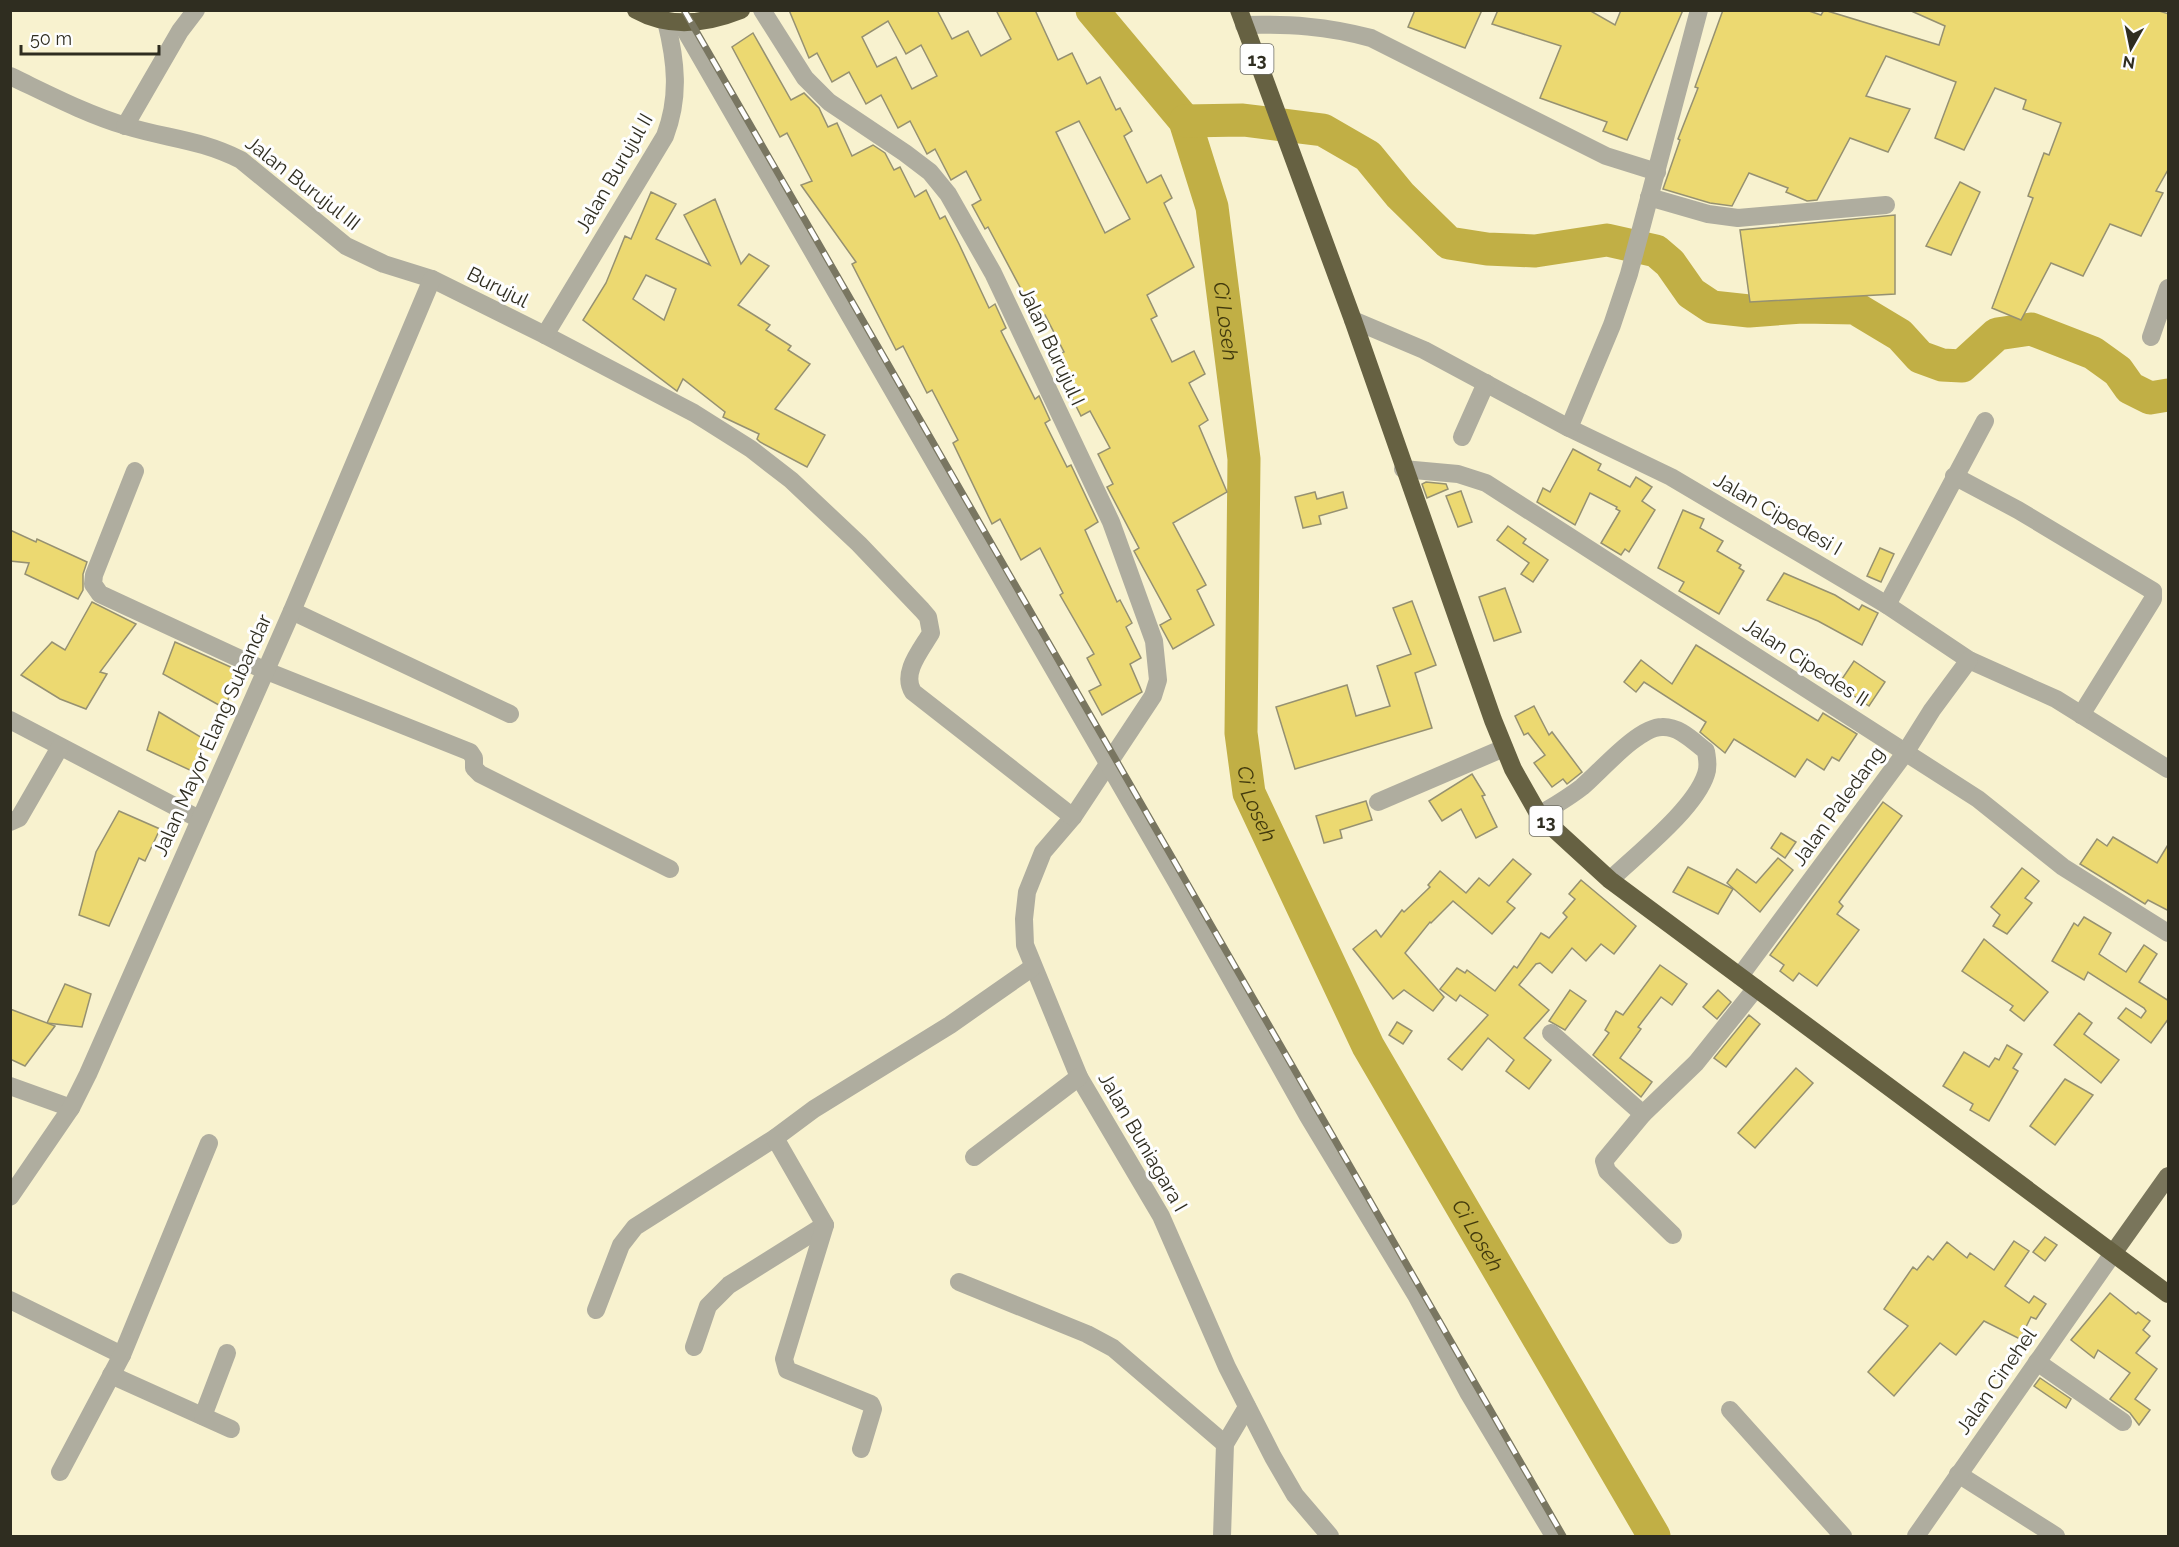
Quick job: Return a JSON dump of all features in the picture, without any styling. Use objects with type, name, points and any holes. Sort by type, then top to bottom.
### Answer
[{"type":"highway","points":[[636,10],[674,22],[712,20],[741,10]]},
{"type":"highway","name":"13","points":[[1242,18],[1353,320],[1403,469],[1504,748],[1539,815],[1610,880],[2169,1294]]},
{"type":"main road","points":[[2114,1252],[2169,1176]]},
{"type":"street","points":[[125,126],[180,31],[196,10]]},
{"type":"street","name":"Jalan Burujul I","points":[[762,10],[805,78],[829,102],[930,172],[948,194],[993,273],[1111,522],[1154,641],[1158,680],[1153,696],[1108,763]]},
{"type":"street","points":[[1569,428],[1612,325],[1629,274],[1699,10]]},
{"type":"street","points":[[1242,18],[1326,27],[1371,38],[1605,156],[1657,172]]},
{"type":"street","points":[[674,22],[1108,763],[1308,1116],[1410,1285],[1469,1394],[1554,1536]]},
{"type":"street","name":"Jalan Burujul II","points":[[545,335],[665,136],[673,116],[676,90],[674,22]]},
{"type":"street","name":"Jalan Burujul III","points":[[10,76],[125,126],[199,141],[223,151],[241,160],[346,246],[384,264],[432,279]]},
{"type":"street","points":[[1649,197],[1708,214],[1738,218],[1886,205]]},
{"type":"street","name":"Burujul","points":[[432,279],[694,413],[751,449],[791,480],[859,544],[927,617],[931,633],[907,676],[908,685],[913,692],[1073,817]]},
{"type":"street","name":"Jalan Mayor Elang Subandar","points":[[10,1197],[71,1108],[292,611],[432,279]]},
{"type":"street","points":[[2151,337],[2169,288]]},
{"type":"street","name":"Jalan Cipedesi I","points":[[1353,320],[1425,350],[1569,428],[1671,477],[1887,605],[1969,660],[2056,699],[2169,769]]},
{"type":"street","points":[[1462,437],[1486,383]]},
{"type":"street","points":[[1887,605],[1984,421]]},
{"type":"street","name":"Jalan Cipedes II","points":[[1403,469],[1458,474],[1486,483],[1978,799],[2063,867],[2169,933]]},
{"type":"street","points":[[135,471],[94,575],[95,589],[100,594],[264,670],[470,752],[474,758],[474,768],[480,774],[670,869]]},
{"type":"street","points":[[1954,476],[2018,510],[2153,591],[2153,599],[2081,715]]},
{"type":"street","points":[[292,611],[510,714]]},
{"type":"street","name":"Jalan Paledang","points":[[1740,976],[1905,753],[1932,710],[1969,660]]},
{"type":"street","points":[[10,720],[199,819]]},
{"type":"street","points":[[1539,815],[1582,786],[1639,736],[1654,728],[1664,726],[1678,730],[1706,751],[1708,764],[1700,787],[1672,821],[1610,880]]},
{"type":"street","points":[[10,822],[19,818],[60,747]]},
{"type":"street","points":[[1378,802],[1504,748]]},
{"type":"street","name":"Jalan Buniagara I","points":[[1108,763],[1073,817],[1043,852],[1028,892],[1024,919],[1025,945],[1079,1077],[1161,1216],[1247,1407],[1295,1495],[1330,1536]]},
{"type":"street","points":[[596,1310],[621,1245],[635,1227],[775,1138],[814,1109],[950,1025],[1033,967]]},
{"type":"street","points":[[1673,1235],[1604,1166],[1606,1158],[1643,1114],[1696,1063],[1756,988]]},
{"type":"street","points":[[1551,1033],[1643,1114]]},
{"type":"street","points":[[974,1157],[1079,1077]]},
{"type":"street","points":[[10,1086],[71,1108]]},
{"type":"street","points":[[775,1138],[825,1226],[784,1363],[787,1370],[871,1404],[873,1409],[861,1449]]},
{"type":"street","points":[[60,1472],[122,1356],[208,1143]]},
{"type":"street","points":[[694,1347],[708,1306],[729,1285],[825,1226]]},
{"type":"street","name":"Jalan Cinehel","points":[[1916,1536],[2114,1252]]},
{"type":"street","points":[[958,1282],[1087,1334],[1113,1348],[1225,1444]]},
{"type":"street","points":[[10,1300],[122,1356]]},
{"type":"street","points":[[203,1416],[227,1353]]},
{"type":"street","points":[[2037,1362],[2123,1422]]},
{"type":"street","points":[[111,1375],[231,1429]]},
{"type":"street","points":[[1222,1536],[1225,1444],[1247,1407]]},
{"type":"street","points":[[1730,1410],[1843,1536]]},
{"type":"street","points":[[1958,1474],[2056,1536]]},
{"type":"building","points":[[789,10],[937,10],[952,39],[968,31],[981,56],[1011,39],[996,10],[1035,10],[1058,60],[1072,53],[1087,84],[1100,77],[1116,110],[1120,108],[1132,131],[1124,136],[1147,183],[1161,175],[1172,198],[1164,203],[1194,267],[1147,295],[1157,316],[1151,319],[1172,362],[1194,351],[1205,374],[1189,383],[1208,420],[1199,426],[1227,492],[1173,523],[1206,585],[1197,590],[1214,625],[1173,649],[1160,625],[1171,619],[1134,551],[1139,548],[1107,487],[1113,484],[1098,454],[1110,448],[1090,411],[1081,416],[1053,357],[1064,352],[1045,315],[1037,319],[988,227],[985,229],[972,205],[981,200],[966,171],[951,180],[935,149],[927,154],[910,121],[898,128],[881,95],[866,104],[849,72],[832,82],[817,53],[809,58]],"holes":[[[888,21],[906,54],[921,45],[937,76],[912,89],[896,57],[877,67],[862,37]],[[1079,121],[1130,219],[1105,233],[1056,132]]]},
{"type":"building","points":[[1415,10],[1482,10],[1465,48],[1408,27]]},
{"type":"building","points":[[1498,10],[1589,10],[1615,25],[1621,10],[1683,10],[1627,140],[1603,131],[1607,122],[1540,98],[1561,46],[1492,24]]},
{"type":"building","points":[[1723,10],[1806,10],[1821,15],[1824,10],[1939,45],[1945,26],[1909,10],[2156,10],[2169,14],[2169,168],[2156,191],[2163,193],[2141,236],[2110,224],[2083,276],[2051,263],[2021,320],[1992,308],[2033,198],[2028,196],[2044,153],[2049,155],[2061,123],[2023,109],[2026,100],[1995,88],[1964,150],[1935,138],[1956,82],[1886,56],[1866,96],[1910,109],[1888,152],[1850,138],[1817,200],[1807,201],[1786,192],[1788,188],[1749,173],[1732,206],[1710,203],[1663,189],[1680,140],[1678,139],[1698,88],[1695,87]]},
{"type":"building","points":[[753,33],[791,100],[804,93],[819,108],[828,127],[837,123],[852,156],[873,145],[885,153],[894,170],[900,167],[915,197],[926,190],[940,219],[945,216],[989,308],[995,304],[1006,328],[1001,331],[1035,399],[1039,396],[1050,420],[1045,423],[1067,467],[1071,465],[1098,522],[1085,530],[1117,602],[1120,600],[1132,623],[1126,627],[1141,658],[1130,664],[1142,692],[1102,715],[1089,691],[1101,685],[1087,658],[1094,654],[1060,595],[1063,593],[1040,548],[1021,560],[1000,519],[992,524],[953,443],[958,440],[932,390],[927,393],[903,346],[896,350],[852,264],[856,262],[801,185],[812,181],[787,133],[780,137],[732,47]]},
{"type":"building","points":[[1960,182],[1980,192],[1951,255],[1926,246]]},
{"type":"building","points":[[651,192],[676,204],[656,239],[710,265],[684,215],[715,199],[741,264],[749,254],[769,266],[738,305],[770,325],[766,330],[791,346],[788,350],[810,364],[775,409],[825,435],[807,467],[760,442],[757,439],[759,434],[723,417],[725,412],[683,379],[677,391],[583,320],[606,283],[625,236],[631,239]],"holes":[[[646,275],[676,289],[664,320],[633,299]]]},
{"type":"building","points":[[1895,215],[1895,294],[1750,302],[1740,230]]},
{"type":"building","points":[[1573,449],[1601,464],[1598,470],[1630,487],[1636,477],[1652,487],[1642,501],[1655,510],[1629,552],[1625,549],[1621,555],[1601,543],[1620,511],[1616,509],[1617,507],[1590,493],[1575,525],[1537,502],[1543,488],[1550,492]]},
{"type":"building","points":[[1426,482],[1446,484],[1448,489],[1427,498],[1422,484]]},
{"type":"building","points":[[1461,491],[1472,522],[1458,527],[1446,496]]},
{"type":"building","points":[[1315,492],[1317,499],[1343,492],[1347,508],[1319,516],[1321,524],[1303,528],[1295,497]]},
{"type":"building","points":[[1683,510],[1704,519],[1700,528],[1723,541],[1717,551],[1741,565],[1739,568],[1744,571],[1719,614],[1679,591],[1684,582],[1658,568]]},
{"type":"building","points":[[1508,526],[1526,539],[1523,543],[1548,560],[1533,582],[1521,574],[1529,563],[1497,540]]},
{"type":"building","points":[[10,530],[36,542],[37,539],[87,562],[83,574],[83,590],[78,599],[25,574],[29,563],[10,561]]},
{"type":"building","points":[[1880,548],[1894,554],[1881,582],[1867,576]]},
{"type":"building","points":[[1784,573],[1835,595],[1859,610],[1862,605],[1878,613],[1862,645],[1818,621],[1767,600]]},
{"type":"building","points":[[1505,588],[1521,632],[1494,641],[1479,597]]},
{"type":"building","points":[[1412,601],[1436,665],[1415,673],[1432,728],[1295,769],[1276,707],[1347,685],[1356,716],[1390,706],[1377,666],[1411,654],[1393,608]]},
{"type":"building","points":[[92,602],[136,624],[100,672],[107,674],[86,709],[60,699],[21,675],[52,642],[65,650]]},
{"type":"building","points":[[175,642],[235,669],[226,709],[163,674]]},
{"type":"building","points":[[1696,645],[1818,721],[1823,713],[1857,734],[1839,761],[1832,757],[1824,770],[1807,759],[1795,777],[1734,739],[1725,753],[1700,732],[1706,722],[1644,682],[1636,692],[1624,682],[1641,660],[1672,684]]},
{"type":"building","points":[[1854,661],[1885,682],[1869,706],[1838,685]]},
{"type":"building","points":[[1534,706],[1549,735],[1552,732],[1582,772],[1567,784],[1563,779],[1552,787],[1534,763],[1545,755],[1528,733],[1524,735],[1515,716]]},
{"type":"building","points":[[159,712],[204,739],[194,772],[147,750]]},
{"type":"building","points":[[1472,774],[1485,795],[1482,796],[1497,827],[1476,838],[1461,809],[1442,821],[1429,801]]},
{"type":"building","points":[[1366,801],[1372,820],[1340,830],[1342,838],[1324,843],[1316,816]]},
{"type":"building","points":[[1883,802],[1902,816],[1839,902],[1843,906],[1837,914],[1859,930],[1817,986],[1799,973],[1793,981],[1780,971],[1784,965],[1770,955]]},
{"type":"building","points":[[119,811],[160,829],[145,861],[139,858],[109,926],[79,915],[96,852]]},
{"type":"building","points":[[1781,833],[1796,842],[1785,858],[1771,848]]},
{"type":"building","points":[[2113,837],[2157,863],[2169,843],[2169,911],[2148,900],[2145,904],[2080,864],[2097,839],[2107,846]]},
{"type":"building","points":[[1778,858],[1793,870],[1760,912],[1727,883],[1737,869],[1756,883]]},
{"type":"building","points":[[1513,859],[1531,874],[1507,902],[1515,908],[1492,934],[1453,901],[1430,922],[1405,953],[1444,997],[1433,1011],[1404,990],[1393,999],[1353,949],[1376,930],[1381,937],[1402,910],[1404,912],[1430,887],[1428,885],[1440,871],[1466,893],[1479,878],[1489,886]]},
{"type":"building","points":[[1688,867],[1733,889],[1718,914],[1673,892]]},
{"type":"building","points":[[2022,868],[2039,881],[2025,898],[2032,903],[2007,934],[1993,926],[2000,915],[1991,907]]},
{"type":"building","points":[[1581,880],[1636,926],[1614,954],[1601,944],[1586,961],[1572,948],[1552,973],[1540,963],[1536,964],[1519,985],[1549,1010],[1524,1038],[1551,1060],[1529,1089],[1506,1071],[1514,1060],[1488,1038],[1462,1070],[1448,1059],[1488,1015],[1460,995],[1456,1001],[1440,989],[1457,968],[1465,973],[1467,970],[1495,991],[1514,966],[1517,968],[1541,933],[1549,938],[1567,917],[1563,913],[1575,899],[1569,894]]},
{"type":"building","points":[[2084,917],[2111,933],[2099,954],[2126,972],[2144,945],[2157,954],[2139,982],[2169,1001],[2169,1018],[2151,1043],[2118,1018],[2126,1008],[2141,1018],[2146,1011],[2144,1008],[2088,972],[2084,980],[2052,961],[2074,923],[2078,926]]},
{"type":"building","points":[[1984,939],[2048,992],[2024,1021],[2010,1010],[2013,1006],[1962,971]]},
{"type":"building","points":[[1660,965],[1687,984],[1672,1005],[1661,997],[1638,1027],[1641,1029],[1620,1058],[1652,1082],[1641,1097],[1593,1055],[1609,1033],[1605,1030],[1616,1011],[1623,1015]]},
{"type":"building","points":[[65,984],[91,994],[82,1027],[47,1023]]},
{"type":"building","points":[[1570,990],[1586,1001],[1565,1030],[1549,1021]]},
{"type":"building","points":[[1718,990],[1731,1002],[1717,1019],[1703,1007]]},
{"type":"building","points":[[10,1009],[55,1026],[25,1066],[10,1059]]},
{"type":"building","points":[[2079,1013],[2092,1023],[2084,1034],[2119,1060],[2101,1083],[2054,1045]]},
{"type":"building","points":[[1749,1015],[1760,1024],[1726,1067],[1714,1058]]},
{"type":"building","points":[[1397,1022],[1412,1031],[1403,1044],[1389,1035]]},
{"type":"building","points":[[2007,1045],[2022,1054],[2013,1068],[2018,1071],[1989,1121],[1970,1110],[1973,1104],[1943,1086],[1964,1052],[1989,1067],[1995,1058],[1999,1060]]},
{"type":"building","points":[[1796,1068],[1813,1083],[1755,1148],[1738,1133]]},
{"type":"building","points":[[2065,1079],[2093,1095],[2055,1145],[2030,1126]]},
{"type":"building","points":[[2045,1237],[2057,1245],[2045,1261],[2033,1252]]},
{"type":"building","points":[[2014,1241],[2029,1251],[2005,1286],[2029,1303],[2034,1296],[2046,1304],[2036,1319],[2031,1317],[2020,1339],[1984,1321],[1956,1355],[1940,1343],[1894,1396],[1868,1372],[1908,1326],[1884,1309],[1913,1267],[1917,1270],[1928,1256],[1933,1260],[1947,1242],[1967,1258],[1970,1253],[1994,1270]]},
{"type":"building","points":[[2110,1293],[2136,1314],[2138,1312],[2150,1321],[2143,1330],[2150,1336],[2136,1353],[2157,1369],[2135,1399],[2150,1410],[2139,1425],[2130,1413],[2110,1399],[2130,1373],[2098,1350],[2094,1358],[2071,1340]]},
{"type":"building","points":[[2040,1378],[2071,1399],[2066,1408],[2034,1386]]},
{"type":"waterway","name":"Ci Loseh","points":[[1092,10],[1185,121],[1212,207],[1244,459],[1241,733],[1249,793],[1368,1046],[1654,1536]]},
{"type":"waterway","points":[[1185,121],[1243,120],[1323,130],[1368,156],[1400,195],[1449,243],[1487,249],[1535,251],[1607,240],[1656,251],[1670,263],[1691,293],[1712,307],[1749,311],[1802,307],[1855,308],[1900,335],[1920,357],[1942,365],[1962,366],[1997,334],[2031,329],[2093,353],[2118,371],[2130,388],[2150,398],[2168,395]]},
{"type":"railway","points":[[684,10],[1563,1536]]}]
